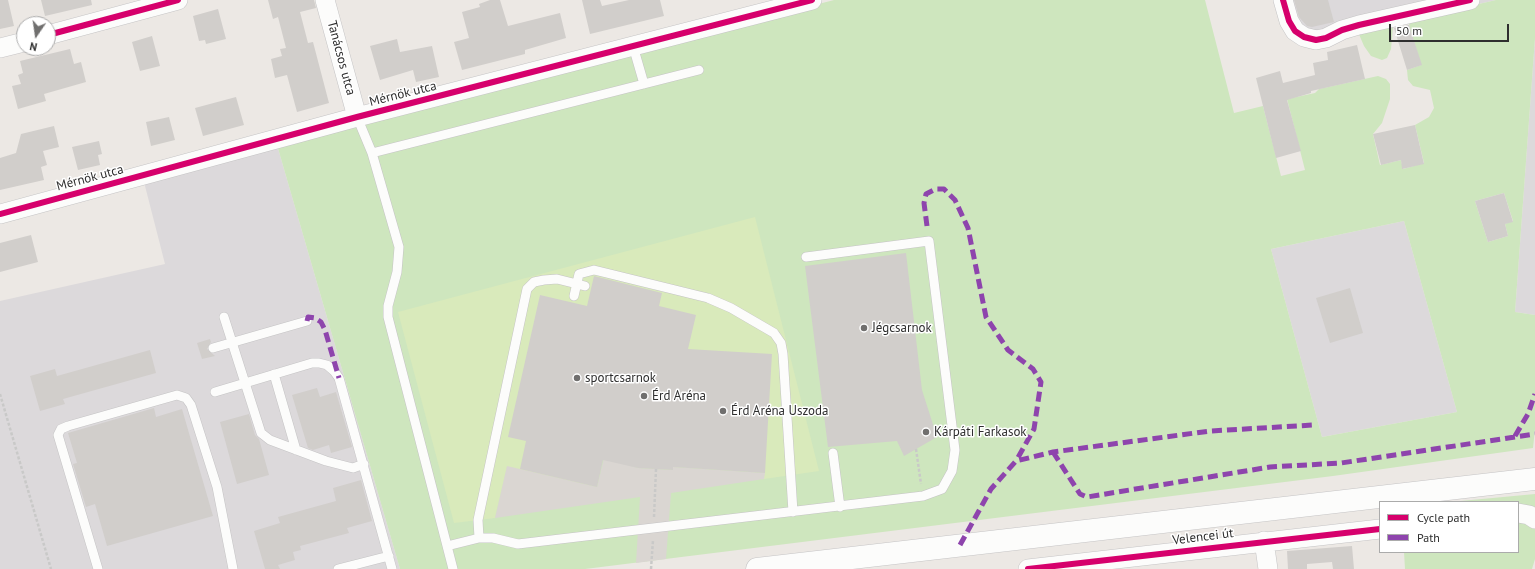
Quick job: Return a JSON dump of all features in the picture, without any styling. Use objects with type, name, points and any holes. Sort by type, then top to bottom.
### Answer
[{"type":"main road","name":"Velencei út","points":[[757,569],[1535,479]]},
{"type":"street","points":[[56,33],[178,0]]},
{"type":"street","name":"Tanácsos utca","points":[[325,0],[357,117]]},
{"type":"street","name":"Mérnök utca","points":[[0,214],[357,117],[812,0]]},
{"type":"street","points":[[1284,0],[1289,21],[1295,32],[1304,38],[1316,40],[1326,38],[1342,30],[1359,25],[1470,0]]},
{"type":"street","points":[[0,48],[16,44]]},
{"type":"street","points":[[1519,513],[1529,515],[1535,519]]},
{"type":"street","name":"Velencei út","points":[[1028,569],[1379,529]]},
{"type":"street","points":[[1264,541],[1268,569]]},
{"type":"lane","points":[[634,46],[644,84]]},
{"type":"lane","points":[[372,153],[699,70]]},
{"type":"lane","points":[[357,117],[372,153],[399,247],[397,272],[388,306],[388,318],[453,569]]},
{"type":"lane","points":[[447,546],[479,538],[518,544],[923,496],[942,489],[952,471],[955,450],[930,241],[806,257]]},
{"type":"lane","points":[[574,296],[581,285],[579,274],[594,270],[708,298],[731,308],[774,333],[781,343],[783,354],[793,512]]},
{"type":"lane","points":[[479,538],[478,520],[527,289],[534,282],[557,279],[581,285]]},
{"type":"lane","points":[[224,317],[261,433],[270,440],[346,467],[353,468],[364,464]]},
{"type":"lane","points":[[212,348],[307,321]]},
{"type":"lane","points":[[216,392],[274,374],[319,363],[327,365],[334,371],[339,378],[392,569]]},
{"type":"lane","points":[[274,374],[296,450]]},
{"type":"lane","points":[[98,569],[58,435],[61,429],[68,426],[177,395],[186,398],[190,405],[216,487],[233,569]]},
{"type":"lane","points":[[833,453],[840,506]]},
{"type":"lane","points":[[338,569],[389,556]]},
{"type":"path","points":[[0,394],[51,569]]},
{"type":"path","points":[[916,449],[923,496]]},
{"type":"shaded area","points":[[1290,0],[1496,0],[1302,45]]},
{"type":"shaded area","points":[[1535,38],[1535,315],[1515,312]]},
{"type":"shaded area","points":[[277,145],[400,569],[0,569],[0,301],[165,264],[144,182]]},
{"type":"shaded area","points":[[1404,221],[1457,412],[1322,437],[1271,249]]},
{"type":"shaded area","points":[[604,458],[638,468],[673,470],[673,467],[765,473],[764,479],[671,493],[666,559],[636,563],[640,497],[495,518],[507,466],[597,487]]},
{"type":"green space","points":[[834,0],[1205,0],[1234,113],[1263,106],[1281,176],[1305,170],[1287,99],[1315,93],[1319,89],[1378,76],[1386,79],[1390,84],[1390,99],[1382,123],[1373,134],[1380,165],[1401,160],[1403,169],[1424,163],[1415,125],[1429,117],[1434,108],[1430,90],[1413,86],[1408,80],[1407,70],[1421,65],[1408,21],[1393,26],[1391,49],[1387,58],[1382,60],[1371,56],[1364,46],[1358,32],[1496,0],[1535,0],[1535,38],[1515,312],[1535,315],[1535,429],[1533,448],[1333,476],[585,569],[400,569],[277,145]],"holes":[[[1504,193],[1513,221],[1505,224],[1508,236],[1488,242],[1475,201]],[[1404,221],[1457,412],[1322,437],[1271,249]]]},
{"type":"green space","points":[[755,217],[819,471],[764,479],[764,473],[673,467],[673,470],[638,468],[603,458],[597,487],[507,467],[495,518],[454,523],[398,312]]},
{"type":"green space","points":[[1535,494],[1535,559],[1532,569],[1405,569],[1404,553],[1519,553],[1519,501],[1461,501]]},
{"type":"building","points":[[0,0],[8,0],[14,26],[0,29]]},
{"type":"building","points":[[41,0],[91,0],[92,5],[45,16]]},
{"type":"building","points":[[268,0],[314,0],[316,8],[300,12],[308,43],[313,42],[329,103],[297,112],[287,75],[275,78],[271,59],[282,56],[280,49],[286,48],[278,17],[273,19]]},
{"type":"building","points":[[490,0],[500,0],[508,26],[560,13],[566,38],[525,50],[525,54],[462,70],[454,42],[469,38],[462,12],[480,7],[479,4]]},
{"type":"building","points":[[582,0],[600,0],[602,6],[629,0],[660,0],[664,16],[590,34]]},
{"type":"building","points":[[1294,0],[1328,0],[1334,22],[1312,27],[1307,26],[1299,17]]},
{"type":"building","points":[[218,9],[226,39],[206,44],[205,40],[199,41],[193,16]]},
{"type":"building","points":[[1409,25],[1422,65],[1407,70],[1394,28]]},
{"type":"building","points":[[152,36],[160,66],[140,71],[132,42]]},
{"type":"building","points":[[397,39],[400,52],[432,46],[439,77],[416,82],[413,70],[380,80],[370,46]]},
{"type":"building","points":[[1357,45],[1365,79],[1311,91],[1311,93],[1287,100],[1301,151],[1276,158],[1256,78],[1280,71],[1283,83],[1315,75],[1313,63],[1328,60],[1327,52]]},
{"type":"building","points":[[70,49],[74,64],[81,62],[86,82],[44,94],[46,101],[18,109],[12,86],[21,84],[18,75],[23,73],[20,61],[41,56],[56,56],[56,52]]},
{"type":"building","points":[[236,97],[244,125],[203,136],[195,108]]},
{"type":"building","points":[[169,117],[175,140],[151,146],[146,122]]},
{"type":"building","points":[[1415,125],[1424,164],[1402,169],[1401,160],[1381,165],[1373,134]]},
{"type":"building","points":[[54,126],[59,147],[43,151],[47,165],[41,167],[44,180],[0,190],[0,158],[16,153],[21,134]]},
{"type":"building","points":[[99,141],[102,154],[98,155],[100,165],[78,170],[72,147]]},
{"type":"building","points":[[1504,193],[1513,222],[1505,224],[1508,236],[1488,242],[1475,201]]},
{"type":"building","points":[[31,235],[38,262],[0,272],[0,243]]},
{"type":"building","name":"Jégcsarnok","points":[[906,253],[922,390],[937,437],[904,456],[897,441],[828,447],[805,266]]},
{"type":"building","name":"Érd Aréna","points":[[594,276],[662,293],[659,306],[696,315],[688,349],[772,354],[765,473],[673,467],[673,470],[638,468],[603,460],[597,487],[520,469],[526,441],[508,437],[540,295],[587,306]]},
{"type":"building","points":[[1350,288],[1363,333],[1330,343],[1316,298]]},
{"type":"building","points":[[210,339],[211,342],[207,349],[215,356],[202,359],[197,343]]},
{"type":"building","points":[[150,350],[156,373],[63,399],[65,404],[40,411],[30,376],[55,369],[57,376]]},
{"type":"building","points":[[317,388],[320,397],[336,392],[352,447],[331,453],[329,445],[313,450],[308,448],[292,395]]},
{"type":"building","points":[[154,408],[156,417],[182,409],[213,516],[107,546],[95,504],[86,507],[73,464],[77,463],[68,433]]},
{"type":"building","points":[[249,414],[255,435],[259,439],[269,475],[237,484],[220,422]]},
{"type":"building","points":[[361,480],[372,521],[347,528],[349,533],[300,546],[301,550],[293,552],[295,560],[278,565],[280,569],[265,569],[254,531],[280,523],[278,517],[336,501],[333,488]]},
{"type":"building","points":[[1352,546],[1354,569],[1333,569],[1332,562],[1307,564],[1307,569],[1288,569],[1287,551]]},
{"type":"marked path","points":[[927,226],[924,203],[926,194],[936,189],[944,189],[955,200],[968,228],[986,317],[1008,350],[1033,369],[1041,382],[1034,429],[1016,461]]},
{"type":"marked path","points":[[307,321],[308,317],[315,318],[321,322],[325,330],[339,378]]},
{"type":"marked path","points":[[1515,436],[1528,414],[1535,394]]},
{"type":"marked path","points":[[960,545],[991,489],[1016,461],[1053,452],[1210,431],[1313,425]]},
{"type":"marked path","points":[[1053,452],[1080,494],[1087,497],[1270,467],[1341,463],[1535,434]]},
{"type":"cycle path","points":[[56,33],[178,0]]},
{"type":"cycle path","points":[[0,214],[357,117],[812,0]]},
{"type":"cycle path","points":[[1283,0],[1289,21],[1295,31],[1304,37],[1316,40],[1326,38],[1342,30],[1359,25],[1470,0]]},
{"type":"cycle path","points":[[1028,569],[1379,529]]},
{"type":"place","name":"Jégcsarnok","points":[[864,328]]},
{"type":"place","name":"sportcsarnok","points":[[577,378]]},
{"type":"place","name":"Érd Aréna","points":[[644,396]]},
{"type":"place","name":"Érd Aréna Uszoda","points":[[723,411]]},
{"type":"place","name":"Kárpáti Farkasok","points":[[926,432]]}]
